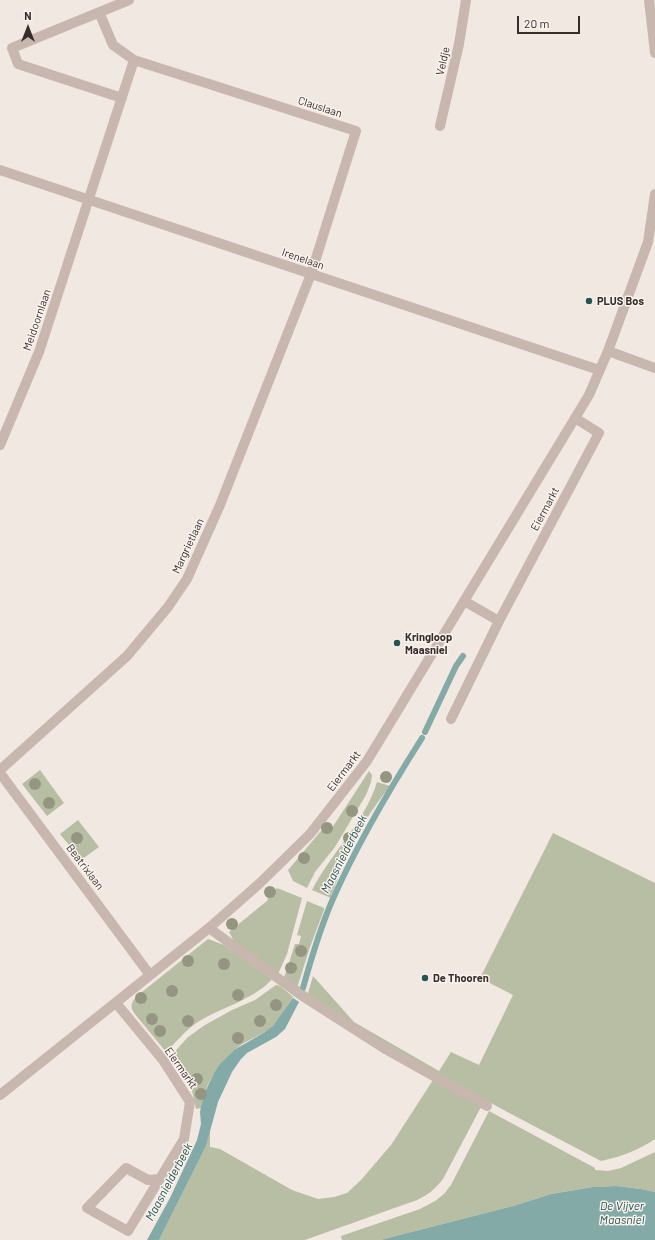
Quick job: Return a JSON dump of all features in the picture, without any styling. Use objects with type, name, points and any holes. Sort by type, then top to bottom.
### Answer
[{"type":"street","points":[[122,98],[18,64],[12,48],[129,0]]},
{"type":"street","name":"Veldje","points":[[440,126],[459,44],[466,0]]},
{"type":"street","points":[[648,0],[655,53]]},
{"type":"street","name":"Clauslaan","points":[[99,12],[113,45],[134,60],[356,131],[311,274]]},
{"type":"street","points":[[89,199],[134,60]]},
{"type":"street","name":"Irenelaan","points":[[0,170],[599,370]]},
{"type":"street","name":"Eiermarkt","points":[[0,1095],[209,928],[260,883],[310,834],[367,761],[589,395],[652,243],[655,194]]},
{"type":"street","name":"Meidoornlaan","points":[[0,445],[39,352],[89,199]]},
{"type":"street","name":"Margrietlaan","points":[[0,772],[127,656],[168,607],[187,579],[220,505],[311,274]]},
{"type":"street","points":[[608,351],[655,368]]},
{"type":"street","name":"Eiermarkt","points":[[451,719],[499,621],[599,433],[575,418]]},
{"type":"street","points":[[464,601],[499,621]]},
{"type":"street","name":"Beatrixlaan","points":[[0,772],[150,975]]},
{"type":"street","points":[[209,928],[302,995],[381,1046],[487,1106]]},
{"type":"street","name":"Eiermarkt","points":[[116,1003],[163,1060],[190,1102],[184,1139],[160,1179],[128,1231],[87,1208],[126,1168],[148,1180],[160,1179]]},
{"type":"green space","points":[[40,770],[64,803],[47,816],[22,784]]},
{"type":"green space","points":[[369,771],[372,775],[366,795],[335,847],[315,872],[307,888],[293,881],[288,870],[325,826],[332,828]]},
{"type":"green space","points":[[377,782],[390,786],[355,839],[332,894],[331,893],[331,898],[312,890],[328,863],[364,811],[372,797]]},
{"type":"green space","points":[[78,820],[99,847],[81,860],[60,834]]},
{"type":"green space","points":[[553,833],[655,883],[655,1139],[629,1153],[601,1161],[390,1048],[284,978],[295,944],[299,944],[301,936],[297,935],[307,901],[324,908],[324,910],[297,985],[308,993],[313,976],[354,1022],[439,1071],[451,1052],[479,1065],[513,995],[480,978]]},
{"type":"green space","points":[[277,888],[302,898],[287,954],[278,974],[234,941],[229,932],[268,900],[267,898]]},
{"type":"green space","points":[[208,939],[224,945],[272,979],[249,997],[198,1022],[183,1034],[166,1052],[134,1013],[132,1009],[132,1002],[137,996]]},
{"type":"green space","points":[[276,985],[280,986],[296,999],[291,996],[293,998],[271,1028],[241,1045],[227,1057],[210,1081],[201,1108],[196,1109],[190,1081],[170,1057],[188,1037],[205,1025],[232,1010],[255,1000]]},
{"type":"green space","points":[[433,1080],[481,1107],[443,1179],[425,1196],[305,1240],[159,1240],[206,1146],[210,1129],[210,1147],[220,1149],[292,1190],[318,1199],[334,1197],[347,1193],[361,1180],[391,1145]]},
{"type":"green space","points":[[489,1111],[595,1168],[595,1170],[608,1171],[621,1168],[655,1152],[655,1192],[616,1186],[593,1187],[551,1194],[513,1206],[380,1240],[342,1240],[341,1236],[420,1209],[444,1194],[451,1185]]},
{"type":"water","points":[[293,998],[299,1002],[285,1029],[276,1037],[247,1053],[232,1072],[218,1102],[206,1146],[159,1240],[147,1240],[170,1198],[197,1140],[201,1124],[200,1112],[202,1102],[214,1073],[220,1064],[234,1050],[273,1026]]},
{"type":"water","name":"De Vijver Maasniel","points":[[616,1186],[655,1192],[655,1240],[380,1240],[513,1206],[551,1194],[593,1187]]},
{"type":"waterway","name":"Maasnielderbeek","points":[[425,732],[456,666],[463,656]]},
{"type":"waterway","name":"Maasnielderbeek","points":[[303,988],[332,901],[374,818],[422,738]]},
{"type":"place","name":"PLUS Bos","points":[[589,301]]},
{"type":"place","name":"Kringloop Maasniel","points":[[397,643]]},
{"type":"place","name":"De Thooren","points":[[425,978]]}]
